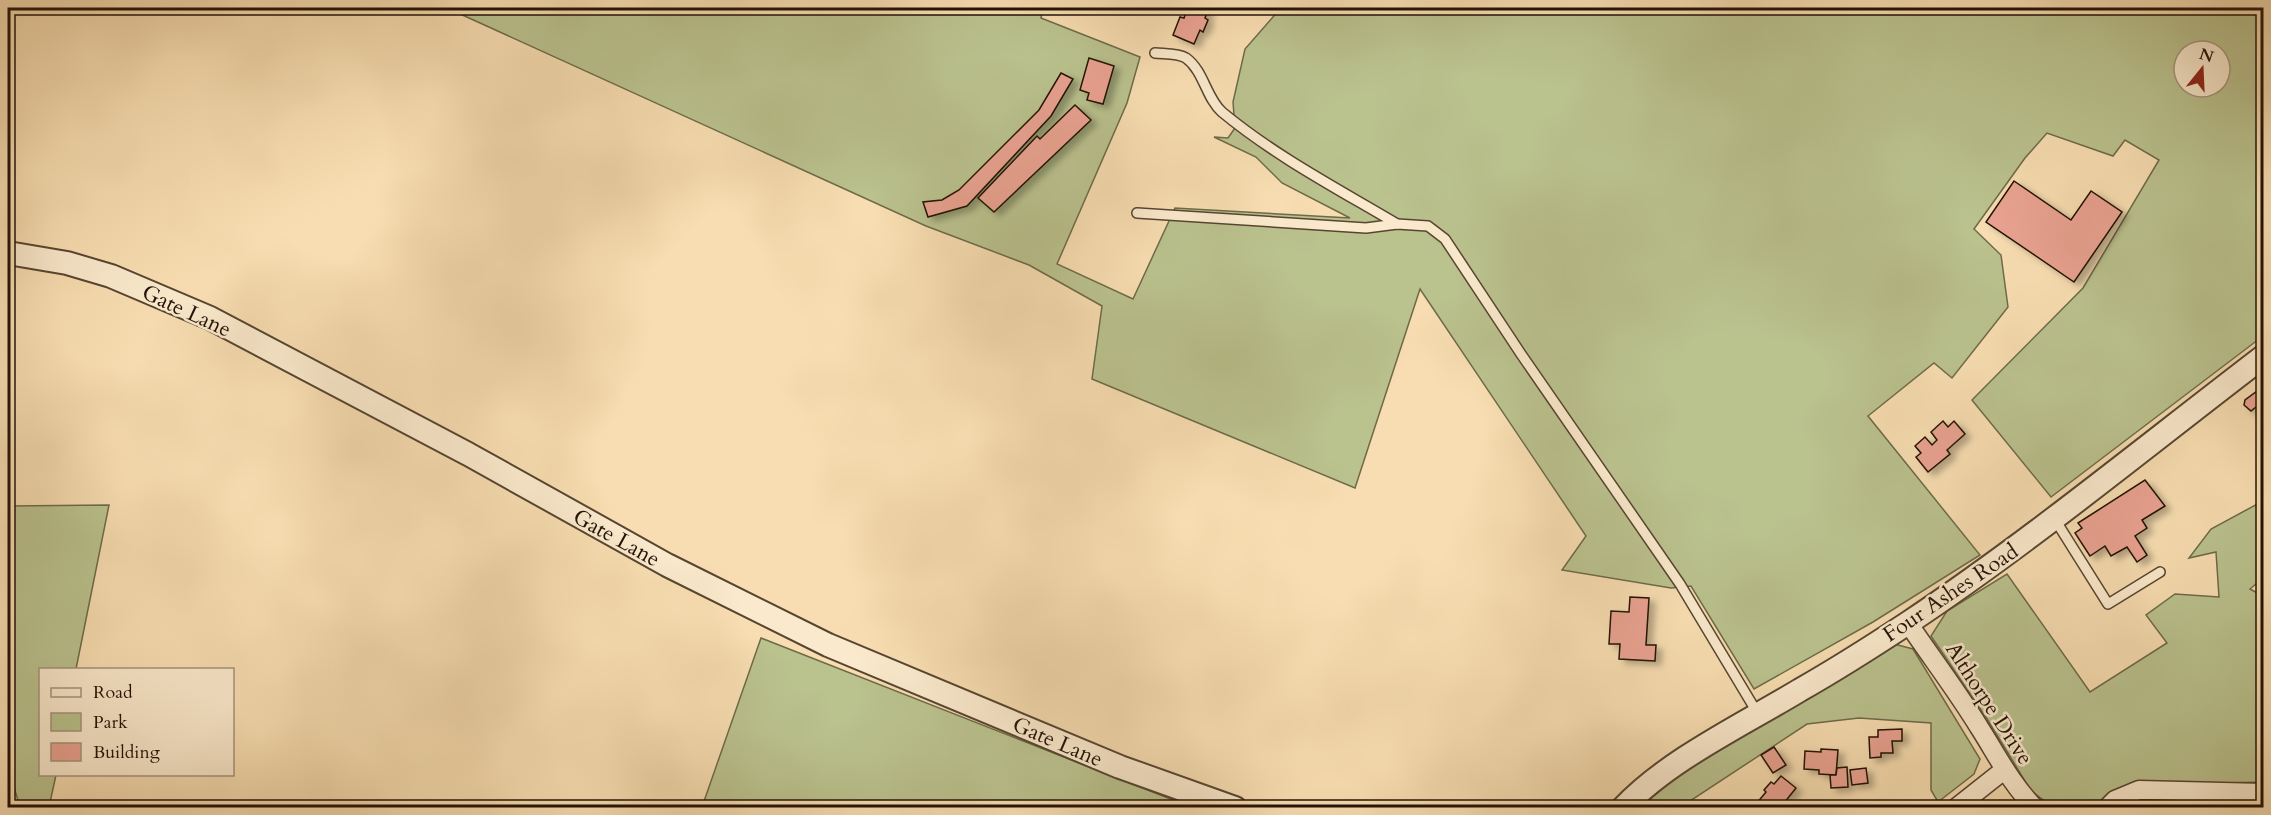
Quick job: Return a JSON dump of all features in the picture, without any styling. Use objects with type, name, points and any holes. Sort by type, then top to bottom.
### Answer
[{"type":"street","name":"Gate Lane","points":[[8,253],[67,263],[111,276],[210,318],[468,454],[667,565],[828,645],[1120,766],[1236,807]]},
{"type":"street","name":"Four Ashes Road","points":[[1623,807],[1662,774],[1908,623],[2018,546],[2264,356]]},
{"type":"street","name":"Althorpe Drive","points":[[1908,623],[1979,726],[2004,770],[2023,796],[2035,807]]},
{"type":"street","points":[[1956,807],[2004,770]]},
{"type":"street","points":[[2107,807],[2115,800],[2139,790],[2264,793]]},
{"type":"lane","points":[[1155,53],[1185,58],[1194,67],[1220,110],[1293,163],[1397,224]]},
{"type":"lane","points":[[1137,213],[1366,228],[1397,224],[1428,226],[1445,239],[1521,354],[1680,584],[1758,714]]},
{"type":"lane","points":[[2054,518],[2108,604],[2160,572]]},
{"type":"green space","points":[[447,8],[1043,8],[1041,18],[1140,57],[1127,103],[1057,264],[1133,299],[1175,208],[1350,218],[1282,183],[1256,157],[1214,137],[1228,138],[1235,128],[1233,102],[1245,49],[1280,8],[2263,8],[2263,336],[2051,497],[1972,400],[2083,288],[2159,160],[2125,140],[2113,156],[2047,133],[2025,158],[1974,229],[2001,255],[2008,307],[1952,378],[1934,363],[1868,416],[1980,555],[1873,622],[1754,689],[1691,586],[1671,588],[1562,570],[1586,536],[1420,289],[1355,488],[1092,379],[1102,306],[1029,265],[926,226]]},
{"type":"green space","points":[[2263,501],[2263,578],[2250,589],[2263,596],[2263,782],[2132,785],[2113,792],[2097,807],[2053,807],[2031,791],[1989,722],[1931,636],[1947,611],[2007,574],[2090,692],[2167,643],[2146,615],[2175,594],[2219,597],[2216,552],[2189,558],[2211,529]]},
{"type":"green space","points":[[109,505],[76,668],[39,668],[39,776],[56,776],[49,807],[20,807],[8,767],[8,506]]},
{"type":"green space","points":[[761,638],[1191,807],[702,807]]},
{"type":"green space","points":[[1894,644],[1913,649],[1980,759],[1974,774],[1938,802],[1931,790],[1931,723],[1859,718],[1807,724],[1681,807],[1640,808],[1677,776],[1728,743]]},
{"type":"building","points":[[1180,8],[1209,8],[1205,18],[1208,20],[1203,32],[1200,30],[1194,44],[1173,35],[1180,17],[1184,18],[1186,12],[1179,10]]},
{"type":"building","points":[[1089,58],[1114,66],[1103,104],[1087,100],[1089,93],[1080,90]]},
{"type":"building","points":[[1061,73],[1073,79],[1051,116],[967,206],[928,217],[923,202],[942,200],[959,190],[1039,110]]},
{"type":"building","points":[[1075,105],[1091,120],[994,212],[978,198],[1037,136],[1040,139]]},
{"type":"building","points":[[2014,181],[2071,220],[2091,191],[2122,212],[2074,282],[1986,222]]},
{"type":"building","points":[[2264,386],[2264,418],[2256,407],[2251,411],[2244,405],[2245,400]]},
{"type":"building","points":[[1943,421],[1948,427],[1954,421],[1965,434],[1947,450],[1950,454],[1928,472],[1916,457],[1921,453],[1915,446],[1925,437],[1932,445],[1937,440],[1931,432]]},
{"type":"building","points":[[2145,480],[2165,506],[2142,520],[2147,528],[2135,536],[2147,555],[2137,562],[2127,547],[2111,556],[2105,546],[2090,556],[2075,533],[2082,528],[2078,523]]},
{"type":"building","points":[[1630,597],[1649,598],[1646,645],[1656,645],[1655,661],[1619,659],[1620,644],[1609,644],[1611,611],[1629,612]]},
{"type":"building","points":[[1902,729],[1902,741],[1892,741],[1893,753],[1881,753],[1881,757],[1870,758],[1869,737],[1878,737],[1878,730]]},
{"type":"building","points":[[1774,747],[1786,765],[1773,773],[1761,755]]},
{"type":"building","points":[[1821,749],[1838,750],[1836,775],[1819,774],[1819,770],[1804,769],[1805,751],[1821,752]]},
{"type":"building","points":[[1847,767],[1848,787],[1831,788],[1830,775],[1836,775],[1837,768]]},
{"type":"building","points":[[1866,768],[1868,783],[1852,785],[1850,770]]},
{"type":"building","points":[[1781,776],[1796,788],[1780,808],[1760,808],[1756,804],[1766,792],[1764,790]]},
{"type":"building","points":[[1876,801],[1891,806],[1890,808],[1862,808],[1863,803],[1874,806]]}]
